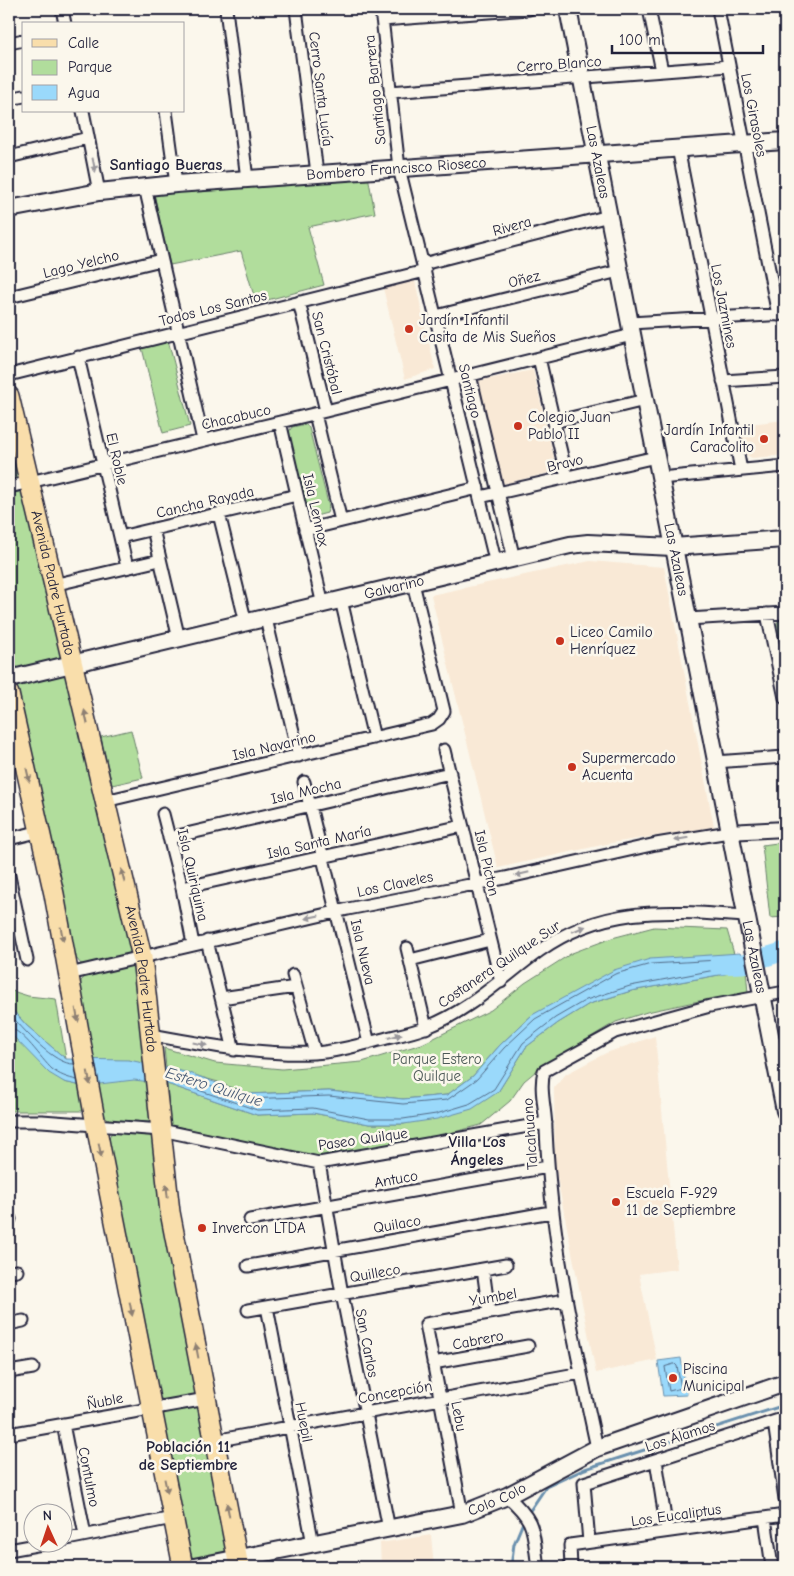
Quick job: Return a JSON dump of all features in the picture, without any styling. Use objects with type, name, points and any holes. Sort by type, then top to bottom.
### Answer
[{"type":"main road","name":"Las Azaleas","points":[[568,9],[785,1111]]},
{"type":"main road","name":"Bombero Francisco Rioseco","points":[[9,209],[99,192],[176,184],[785,141]]},
{"type":"main road","name":"Avenida Padre Hurtado","points":[[9,396],[142,957],[153,1043],[157,1098],[170,1212],[238,1563]]},
{"type":"main road","name":"Galvarino","points":[[9,679],[579,544],[674,547],[785,539]]},
{"type":"main road","points":[[9,694],[41,831],[150,1408],[183,1567]]},
{"type":"main road","name":"Colo Colo","points":[[194,1567],[238,1563],[313,1544],[462,1514],[507,1496],[598,1448],[785,1383]]},
{"type":"street","points":[[62,9],[65,22]]},
{"type":"street","points":[[226,9],[247,179]]},
{"type":"street","name":"Cerro Santa Lucía","points":[[296,9],[317,173]]},
{"type":"street","points":[[381,14],[529,9]]},
{"type":"street","points":[[649,9],[662,71]]},
{"type":"street","name":"Los Girasoles","points":[[718,9],[744,144],[782,314]]},
{"type":"street","name":"Santiago Barrera","points":[[381,14],[399,168]]},
{"type":"street","points":[[9,44],[22,41]]},
{"type":"street","name":"Cerro Blanco","points":[[390,92],[729,66]]},
{"type":"street","points":[[9,99],[22,96]]},
{"type":"street","points":[[83,112],[99,192]]},
{"type":"street","points":[[166,112],[176,184]]},
{"type":"street","points":[[9,156],[88,138]]},
{"type":"street","name":"Los Jazmines","points":[[678,148],[741,470]]},
{"type":"street","name":"Santiago","points":[[399,168],[496,564]]},
{"type":"street","points":[[145,187],[203,440]]},
{"type":"street","name":"Rivera","points":[[424,268],[609,216]]},
{"type":"street","name":"Lago Yelcho","points":[[9,297],[161,260]]},
{"type":"street","name":"Todos Los Santos","points":[[9,375],[299,302],[424,268]]},
{"type":"street","name":"Oñez","points":[[436,316],[619,271]]},
{"type":"street","name":"San Cristóbal","points":[[299,302],[341,521]]},
{"type":"street","name":"Chacabuco","points":[[9,487],[320,413],[539,358],[631,329],[711,319],[782,314]]},
{"type":"street","name":"El Roble","points":[[78,357],[127,567]]},
{"type":"street","points":[[539,358],[567,478]]},
{"type":"street","name":"Santiago","points":[[470,375],[514,559]]},
{"type":"street","points":[[723,381],[785,377]]},
{"type":"street","points":[[554,422],[645,400]]},
{"type":"street","name":"Isla Lennox","points":[[280,422],[323,605]]},
{"type":"street","name":"Bravo","points":[[479,493],[498,493],[656,457]]},
{"type":"street","points":[[660,478],[785,466]]},
{"type":"street","points":[[305,530],[479,493]]},
{"type":"street","name":"Cancha Rayada","points":[[120,537],[297,495]]},
{"type":"street","points":[[219,514],[246,623]]},
{"type":"street","points":[[153,530],[179,639]]},
{"type":"street","points":[[53,585],[160,560]]},
{"type":"street","name":"Isla Navarino","points":[[105,801],[432,724],[440,719],[444,711],[414,584]]},
{"type":"street","points":[[341,600],[374,738]]},
{"type":"street","points":[[688,619],[785,613]]},
{"type":"street","points":[[767,614],[785,692]]},
{"type":"street","points":[[266,619],[299,756]]},
{"type":"street","name":"Isla Picton","points":[[444,750],[501,982]]},
{"type":"street","points":[[715,762],[785,758]]},
{"type":"street","name":"Isla Mocha","points":[[169,838],[450,773]]},
{"type":"street","name":"Isla Nueva","points":[[304,782],[338,912],[369,1043]]},
{"type":"street","name":"Isla Quiriquina","points":[[163,814],[182,888],[193,944]]},
{"type":"street","name":"Isla Santa María","points":[[182,888],[462,826]]},
{"type":"street","points":[[729,832],[785,829]]},
{"type":"street","points":[[9,839],[41,831]]},
{"type":"street","name":"Los Claveles","points":[[69,974],[338,912],[505,878],[656,844],[729,832]]},
{"type":"street","points":[[9,876],[27,960]]},
{"type":"street","name":"Costanera Quilque Sur","points":[[153,1043],[266,1053],[315,1053],[369,1043],[426,1028],[443,1020],[501,982],[565,934],[595,922],[634,913],[676,911],[746,916]]},
{"type":"street","points":[[410,960],[490,940]]},
{"type":"street","name":"Isla Quiriquina","points":[[207,941],[234,1050]]},
{"type":"street","points":[[407,948],[426,1028]]},
{"type":"street","points":[[293,975],[315,1053]]},
{"type":"street","points":[[221,998],[296,987]]},
{"type":"street","name":"Talcahuano","points":[[598,1448],[565,1300],[551,1212],[546,1123],[541,1083],[544,1070],[615,1032],[710,1006],[762,998],[785,992]]},
{"type":"street","name":"Paseo Quilque","points":[[9,1121],[161,1130],[320,1163],[546,1123]]},
{"type":"street","name":"San Carlos","points":[[320,1163],[342,1294],[389,1529]]},
{"type":"street","name":"Antuco","points":[[250,1220],[548,1167]]},
{"type":"street","name":"Quilaco","points":[[248,1266],[551,1212]]},
{"type":"street","name":"Quilleco","points":[[248,1310],[506,1265]]},
{"type":"street","points":[[482,1270],[489,1314]]},
{"type":"street","name":"Yumbel","points":[[426,1324],[565,1300]]},
{"type":"street","name":"Huepil","points":[[267,1307],[313,1544]]},
{"type":"street","points":[[9,1324],[23,1321]]},
{"type":"street","name":"Lebu","points":[[426,1324],[462,1514]]},
{"type":"street","name":"Cabrero","points":[[433,1363],[528,1346]]},
{"type":"street","points":[[9,1372],[33,1368]]},
{"type":"street","name":"Concepción","points":[[214,1441],[581,1373]]},
{"type":"street","name":"Ñuble","points":[[9,1434],[206,1399]]},
{"type":"street","points":[[780,1420],[785,1499]]},
{"type":"street","name":"Los Álamos","points":[[589,1542],[584,1483],[780,1420]]},
{"type":"street","name":"Contulmo","points":[[63,1424],[85,1535]]},
{"type":"street","points":[[656,1460],[667,1531]]},
{"type":"street","points":[[507,1496],[527,1515],[538,1567]]},
{"type":"street","name":"Los Eucaliptus","points":[[571,1567],[570,1545],[785,1515]]},
{"type":"street","points":[[72,1538],[173,1518]]},
{"type":"street","points":[[765,1518],[772,1567]]},
{"type":"street","points":[[9,1550],[22,1548]]},
{"type":"shaded area","name":"Jardín Infantil Casita de Mis Sueños","points":[[415,281],[435,369],[405,379],[383,288]]},
{"type":"shaded area","name":"Colegio Juan Pablo II","points":[[533,370],[557,471],[503,484],[478,381]]},
{"type":"shaded area","name":"Jardín Infantil Caracolito","points":[[785,420],[785,455],[752,458],[745,454],[739,425]]},
{"type":"shaded area","points":[[590,561],[664,567],[714,827],[611,843],[498,868],[431,595]]},
{"type":"shaded area","name":"Escuela F-929 11 de Septiembre","points":[[655,1036],[677,1269],[639,1274],[657,1360],[596,1373],[555,1167],[554,1088],[566,1074],[606,1053]]},
{"type":"shaded area","points":[[431,1535],[434,1567],[381,1567],[380,1543]]},
{"type":"green space","points":[[368,176],[375,213],[308,227],[324,285],[256,303],[241,251],[170,265],[154,194],[157,191]]},
{"type":"green space","points":[[168,340],[190,426],[163,433],[142,348]]},
{"type":"green space","points":[[9,417],[19,477],[9,481]]},
{"type":"green space","points":[[306,424],[309,428],[329,507],[327,513],[312,517],[308,515],[288,433],[292,427]]},
{"type":"green space","points":[[21,492],[25,494],[63,658],[16,671],[9,664],[9,493]]},
{"type":"green space","points":[[781,618],[785,618],[785,666],[777,623]]},
{"type":"green space","points":[[64,674],[69,676],[133,953],[128,956],[86,964],[81,964],[76,958],[15,692],[20,682]]},
{"type":"green space","points":[[131,730],[143,778],[112,785],[101,737]]},
{"type":"green space","points":[[785,842],[785,917],[770,918],[762,845]]},
{"type":"green space","name":"Parque Estero Quilque","points":[[654,927],[727,930],[734,954],[699,957],[532,1015],[500,1045],[473,1076],[447,1095],[403,1099],[329,1091],[246,1094],[218,1082],[166,1067],[164,1048],[215,1063],[282,1069],[362,1062],[422,1044],[491,1010],[525,983],[572,953],[612,938]]},
{"type":"green space","points":[[130,966],[135,968],[153,1120],[150,1122],[110,1120],[103,1115],[80,987],[81,981],[87,974]]},
{"type":"green space","name":"Parque Estero Quilque","points":[[746,970],[748,993],[727,1000],[699,1001],[647,1012],[616,1022],[542,1066],[524,1081],[510,1101],[481,1125],[424,1140],[321,1158],[170,1125],[167,1084],[257,1115],[313,1113],[369,1124],[404,1124],[498,1092],[526,1047],[558,1023],[589,1004],[631,991]]},
{"type":"green space","points":[[9,990],[28,996],[56,999],[66,1059],[27,1026],[9,1006]]},
{"type":"green space","points":[[9,1032],[64,1082],[82,1086],[86,1111],[9,1111]]},
{"type":"green space","points":[[112,1132],[153,1135],[198,1390],[192,1398],[168,1402],[158,1397],[108,1139]]},
{"type":"green space","points":[[195,1406],[201,1408],[227,1553],[199,1560],[193,1558],[189,1550],[162,1418],[166,1410]]},
{"type":"water","points":[[740,953],[746,970],[631,991],[589,1004],[558,1023],[526,1047],[498,1092],[472,1109],[437,1119],[404,1124],[369,1124],[313,1113],[257,1115],[167,1084],[134,1080],[82,1086],[64,1082],[49,1073],[9,1032],[9,1006],[27,1026],[66,1059],[129,1060],[190,1073],[246,1094],[329,1091],[403,1099],[447,1095],[473,1076],[500,1045],[532,1015],[614,970],[650,959]]},
{"type":"water","name":"Piscina Municipal","points":[[681,1358],[687,1395],[663,1396],[658,1361]]},
{"type":"waterway","name":"Estero Quilque","points":[[718,965],[743,964],[785,951]]},
{"type":"waterway","points":[[527,1515],[546,1487],[585,1469],[785,1405]]},
{"type":"waterway","points":[[511,1567],[514,1544],[524,1520]]},
{"type":"place","name":"Jardín Infantil Casita de Mis Sueños","points":[[409,329]]},
{"type":"place","name":"Colegio Juan Pablo II","points":[[518,426]]},
{"type":"place","name":"Jardín Infantil Caracolito","points":[[764,439]]},
{"type":"place","name":"Liceo Camilo Henríquez","points":[[560,641]]},
{"type":"place","name":"Supermercado Acuenta","points":[[572,767]]},
{"type":"place","name":"Escuela F-929 11 de Septiembre","points":[[616,1202]]},
{"type":"place","name":"Invercon LTDA","points":[[202,1228]]},
{"type":"place","name":"Piscina Municipal","points":[[673,1378]]},
{"type":"district","name":"Santiago Bueras","points":[[166,165]]},
{"type":"district","name":"Villa Los Ángeles","points":[[477,1151]]},
{"type":"district","name":"Población 11 de Septiembre","points":[[188,1456]]}]
